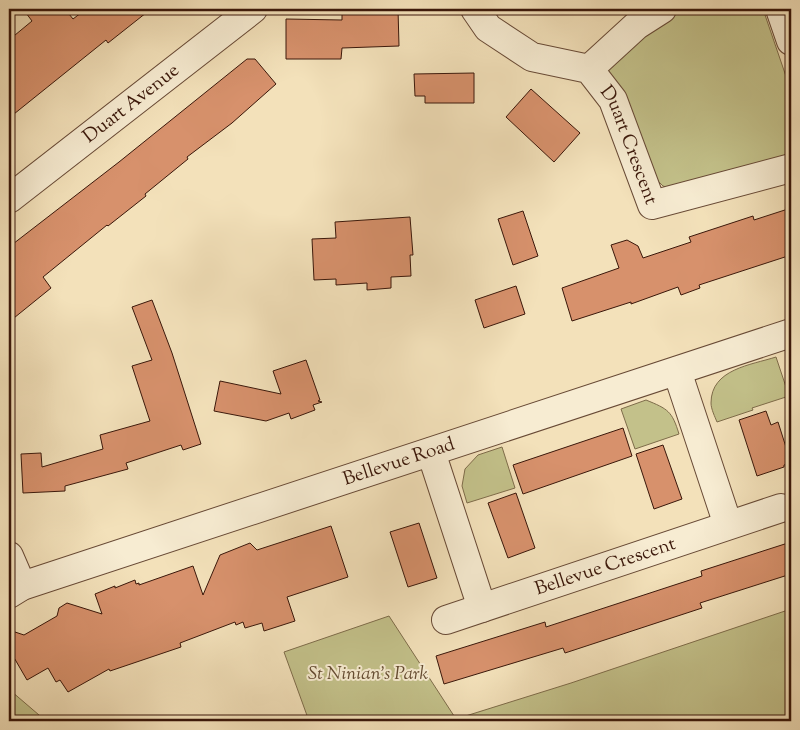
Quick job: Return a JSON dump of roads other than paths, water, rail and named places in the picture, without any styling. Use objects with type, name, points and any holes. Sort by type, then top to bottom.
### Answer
[{"type":"street","name":"Duart Avenue","points":[[9,199],[253,9]]},
{"type":"street","name":"Duart Crescent","points":[[475,9],[488,28],[532,57],[589,69],[614,100],[652,205],[791,168]]},
{"type":"street","name":"Duart Crescent","points":[[589,69],[637,25],[662,9]]},
{"type":"street","points":[[780,9],[791,41]]},
{"type":"street","name":"Bellevue Road","points":[[15,590],[791,333]]},
{"type":"street","points":[[677,371],[728,525]]},
{"type":"street","points":[[431,452],[482,608]]},
{"type":"street","name":"Bellevue Crescent","points":[[446,620],[781,508]]},
{"type":"street","points":[[9,556],[15,590]]},
{"type":"park label","name":"St Ninian's Park","points":[[368,674]]}]
